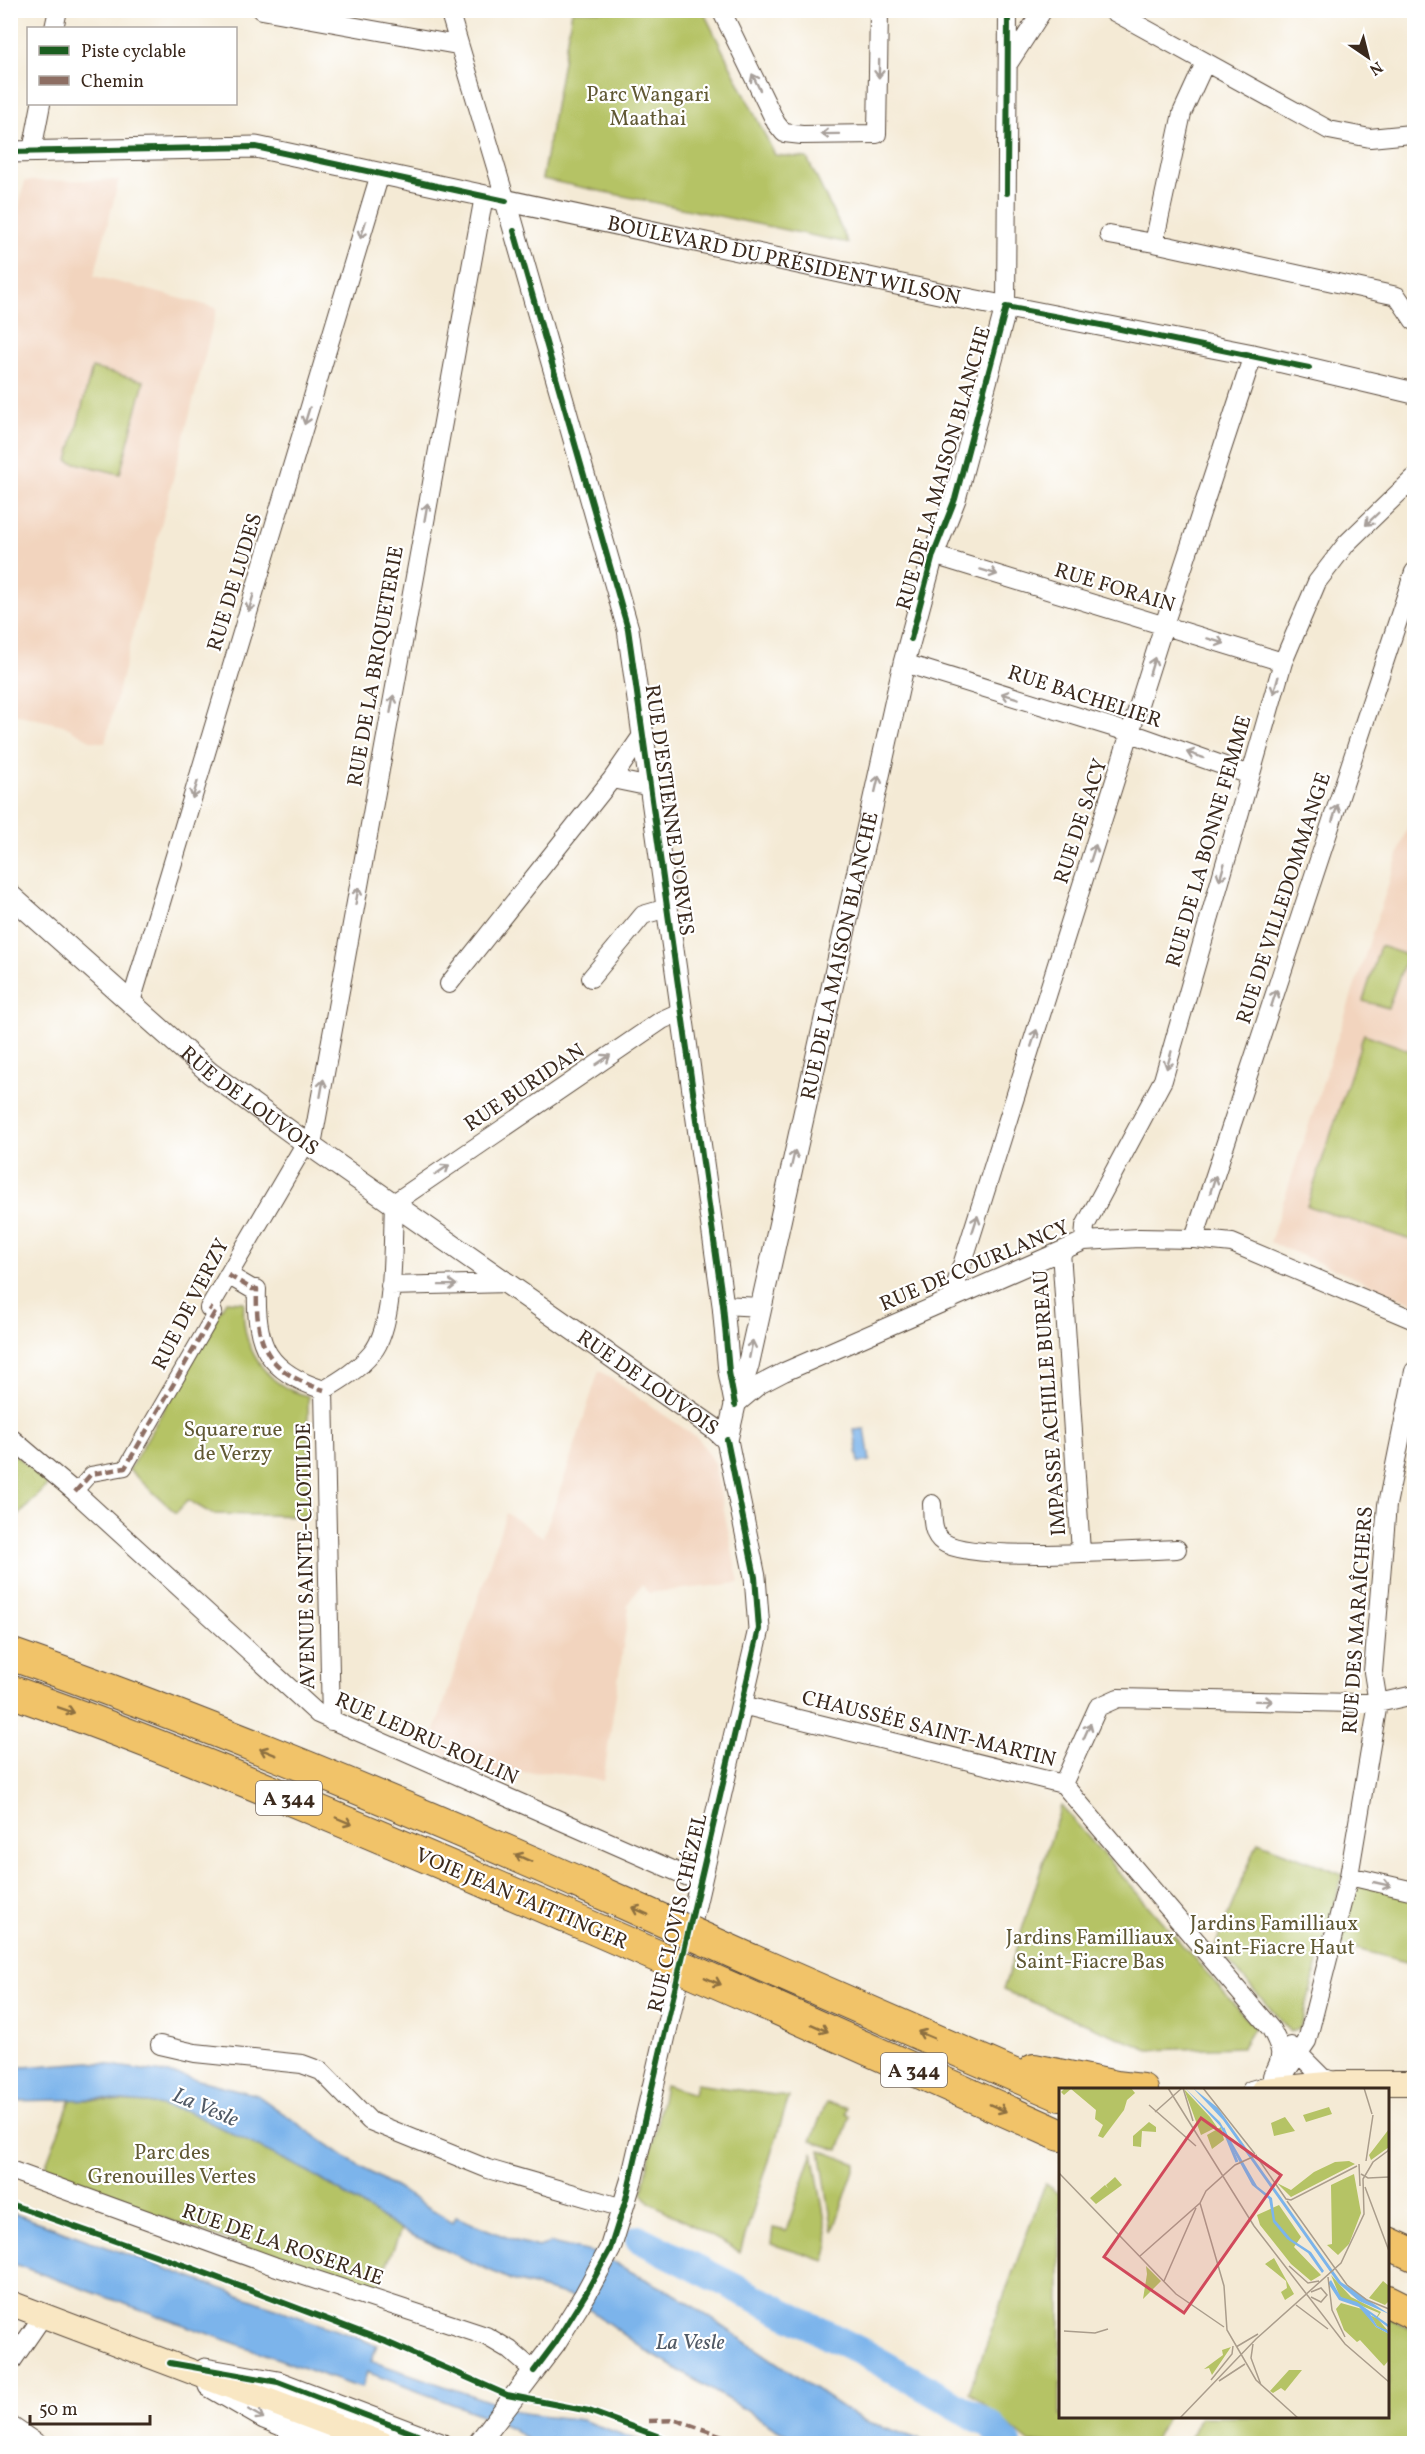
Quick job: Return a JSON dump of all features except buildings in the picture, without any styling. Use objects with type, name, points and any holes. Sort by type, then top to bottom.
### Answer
[{"type":"highway","name":"VOIE JEAN TAITTINGER","points":[[10,1654],[88,1681],[322,1774],[577,1882],[1059,2095]]},
{"type":"highway","name":"VOIE JEAN TAITTINGER","points":[[10,1691],[77,1714],[305,1804],[767,2004],[1059,2136]]},
{"type":"highway","points":[[980,2058],[1125,2088]]},
{"type":"highway","points":[[1389,2243],[1414,2255]]},
{"type":"highway","points":[[1389,2281],[1414,2293]]},
{"type":"highway","points":[[1389,2302],[1414,2314]]},
{"type":"main road","points":[[1294,2088],[1338,2083],[1414,2083]]},
{"type":"main road","points":[[10,2304],[383,2444]]},
{"type":"street","points":[[54,27],[58,10]]},
{"type":"street","points":[[262,10],[458,45]]},
{"type":"street","name":"RUE D'ESTIENNE D'ORVES","points":[[448,10],[506,201],[628,629],[735,1405]]},
{"type":"street","points":[[721,10],[776,123],[784,133],[802,135],[877,134],[879,10]]},
{"type":"street","name":"RUE DE LA MAISON BLANCHE","points":[[727,1440],[735,1405],[748,1366],[904,663],[933,555],[955,500],[1006,307],[1008,10]]},
{"type":"street","points":[[1008,64],[1043,10]]},
{"type":"street","points":[[1111,10],[1329,130],[1370,138],[1411,134],[1414,131]]},
{"type":"street","points":[[1154,243],[1182,113],[1205,63]]},
{"type":"street","points":[[32,151],[40,105]]},
{"type":"street","name":"BOULEVARD DU PRÉSIDENT WILSON","points":[[10,152],[256,147],[1006,307],[1253,355],[1414,393]]},
{"type":"street","name":"RUE DE LUDES","points":[[131,1002],[380,174]]},
{"type":"street","name":"RUE DE LA BRIQUETERIE","points":[[308,1143],[484,196]]},
{"type":"street","points":[[1109,235],[1396,296],[1414,321]]},
{"type":"street","name":"RUE DE SACY","points":[[951,1300],[1164,625],[1253,355]]},
{"type":"street","name":"RUE DE LA BONNE FEMME","points":[[1084,1241],[1085,1226],[1163,1080],[1283,662],[1317,582],[1347,543],[1414,478]]},
{"type":"street","name":"RUE FORAIN","points":[[933,555],[1283,662]]},
{"type":"street","name":"RUE DE VILLEDOMMANGE","points":[[1194,1239],[1414,572]]},
{"type":"street","name":"RUE BACHELIER","points":[[904,663],[1131,733],[1250,775]]},
{"type":"street","name":"RUE D'ESTIENNE D'ORVES","points":[[449,984],[612,778],[643,734]]},
{"type":"street","name":"RUE D'ESTIENNE D'ORVES","points":[[612,778],[651,787]]},
{"type":"street","name":"RUE DE LOUVOIS","points":[[10,895],[210,1073],[715,1429],[727,1440]]},
{"type":"street","points":[[591,978],[643,915],[667,908]]},
{"type":"street","name":"RUE BURIDAN","points":[[394,1203],[662,1020],[682,1011]]},
{"type":"street","name":"RUE DE VERZY","points":[[75,1492],[91,1474],[125,1468],[215,1312],[209,1308],[301,1151],[308,1143]]},
{"type":"street","points":[[228,1275],[257,1290],[258,1333],[266,1351],[278,1367],[298,1381],[324,1390],[358,1367],[373,1352],[384,1324],[390,1286],[394,1203]]},
{"type":"street","name":"RUE DE COURLANCY","points":[[735,1405],[759,1385],[783,1372],[1084,1241],[1139,1238],[1194,1239],[1232,1243],[1414,1320]]},
{"type":"street","name":"IMPASSE ACHILLE BUREAU","points":[[1061,1251],[1081,1552]]},
{"type":"street","points":[[390,1286],[509,1283]]},
{"type":"street","points":[[723,1305],[760,1307]]},
{"type":"street","name":"RUE DES MARAÎCHERS","points":[[1257,2088],[1279,2082],[1307,2041],[1349,1876],[1378,1702],[1373,1672],[1387,1505],[1414,1371]]},
{"type":"street","name":"AVENUE SAINTE-CLOTILDE","points":[[324,1390],[331,1721]]},
{"type":"street","name":"RUE LEDRU-ROLLIN","points":[[10,1437],[75,1492],[318,1714],[700,1882]]},
{"type":"street","name":"RUE CLOVIS CHÉZEL","points":[[478,2444],[555,2343],[610,2249],[648,2111],[759,1629],[755,1577],[727,1440]]},
{"type":"street","name":"IMPASSE ACHILLE BUREAU","points":[[932,1504],[934,1531],[941,1541],[956,1549],[1013,1554],[1178,1549]]},
{"type":"street","name":"CHAUSSÉE SAINT-MARTIN","points":[[742,1705],[1063,1784],[1098,1707],[1118,1698],[1378,1702],[1414,1695]]},
{"type":"street","points":[[1063,1784],[1271,2029],[1298,2052],[1322,2078],[1338,2083]]},
{"type":"street","points":[[1349,1876],[1414,1891]]},
{"type":"street","points":[[1253,2088],[1273,2075],[1281,2058],[1279,2044],[1271,2029]]},
{"type":"street","points":[[160,2045],[195,2053],[302,2064],[321,2071],[370,2121],[488,2169],[623,2208]]},
{"type":"street","points":[[1294,2088],[1298,2052]]},
{"type":"street","name":"RUE DE LA ROSERAIE","points":[[10,2170],[274,2266],[486,2336],[510,2350],[528,2379]]},
{"type":"street","points":[[10,2364],[43,2316]]},
{"type":"street","points":[[170,2363],[264,2418],[329,2444]]},
{"type":"street","points":[[170,2363],[278,2382],[441,2444]]},
{"type":"street","points":[[10,2425],[38,2444]]},
{"type":"shaded area","points":[[119,180],[94,276],[217,308],[105,743],[92,741],[63,725],[11,713],[11,673],[17,615],[10,612],[11,237],[25,181]]},
{"type":"shaded area","points":[[1414,807],[1414,1303],[1270,1242]]},
{"type":"shaded area","points":[[599,1370],[699,1439],[714,1462],[739,1583],[648,1593],[642,1584],[626,1606],[629,1608],[603,1781],[550,1772],[494,1774],[429,1748],[506,1513],[543,1537]]},
{"type":"green space","name":"Parc Wangari Maathai","points":[[572,11],[703,11],[775,155],[807,158],[848,243],[542,179]]},
{"type":"green space","points":[[92,368],[144,381],[120,474],[68,461]]},
{"type":"green space","points":[[1380,946],[1407,955],[1388,1008],[1363,1001]]},
{"type":"green space","points":[[1364,1034],[1414,1052],[1414,1241],[1307,1206]]},
{"type":"green space","name":"Square rue de Verzy","points":[[226,1301],[244,1302],[246,1333],[251,1348],[267,1373],[292,1391],[308,1396],[309,1516],[212,1514],[188,1500],[176,1513],[129,1470]]},
{"type":"green space","points":[[11,1451],[48,1484],[11,1524]]},
{"type":"green space","name":"Jardins Familliaux Saint-Fiacre Bas","points":[[1061,1806],[1254,2027],[1242,2047],[1149,2050],[1003,1990]]},
{"type":"green space","name":"Jardins Familliaux Saint-Fiacre Haut","points":[[1258,1842],[1343,1874],[1300,2028],[1291,2032],[1215,1946]]},
{"type":"green space","points":[[1355,1877],[1414,1896],[1414,1964],[1337,1944]]},
{"type":"green space","points":[[696,2084],[789,2097],[740,2252],[649,2202],[642,2193],[665,2085],[694,2094]]},
{"type":"green space","name":"Parc des Grenouilles Vertes","points":[[71,2099],[148,2103],[189,2112],[309,2172],[401,2230],[375,2293],[42,2175]]},
{"type":"green space","points":[[826,2103],[847,2107],[846,2113],[850,2116],[839,2150],[811,2141]]},
{"type":"green space","points":[[820,2150],[856,2164],[833,2232]]},
{"type":"green space","points":[[813,2152],[829,2244],[825,2261],[771,2244],[773,2228],[786,2231]]},
{"type":"green space","points":[[1045,2184],[1059,2194],[1059,2418],[1166,2418],[1153,2443],[1030,2443],[969,2392]]},
{"type":"green space","points":[[1389,2318],[1414,2331],[1414,2443],[1187,2444],[1200,2418],[1389,2418]]},
{"type":"water","points":[[865,1429],[870,1461],[859,1463],[854,1430]]},
{"type":"water","points":[[90,2062],[183,2076],[257,2095],[351,2161],[453,2222],[456,2217],[516,2241],[538,2247],[551,2243],[595,2253],[678,2296],[863,2420],[930,2443],[809,2443],[789,2436],[648,2352],[572,2297],[511,2280],[401,2230],[309,2172],[189,2112],[148,2103],[99,2099],[11,2101],[10,2068]]},
{"type":"water","points":[[10,2212],[377,2345],[371,2361],[523,2413],[582,2420],[646,2443],[532,2443],[511,2428],[367,2372],[362,2388],[351,2385],[11,2263]]},
{"type":"waterway","name":"La Vesle","points":[[639,2239],[866,2354],[990,2425],[1008,2444]]},
{"type":"marked path","points":[[228,1275],[252,1289],[257,1289],[259,1327],[269,1355],[290,1375],[324,1390]]},
{"type":"marked path","points":[[75,1492],[91,1474],[125,1468],[215,1312],[209,1308]]},
{"type":"marked path","points":[[649,2421],[676,2420],[746,2444]]},
{"type":"cycle path","points":[[1007,193],[1008,10]]},
{"type":"cycle path","points":[[10,152],[256,147],[506,201]]},
{"type":"cycle path","points":[[514,231],[628,629],[735,1405]]},
{"type":"cycle path","points":[[911,639],[933,555],[955,499],[1006,307],[1309,368]]},
{"type":"cycle path","points":[[534,2371],[555,2343],[585,2295],[610,2249],[626,2199],[759,1629],[755,1577],[727,1440]]},
{"type":"cycle path","points":[[10,2204],[189,2267],[384,2341],[507,2395],[589,2411],[679,2444]]},
{"type":"cycle path","points":[[170,2363],[278,2382],[441,2444]]}]
